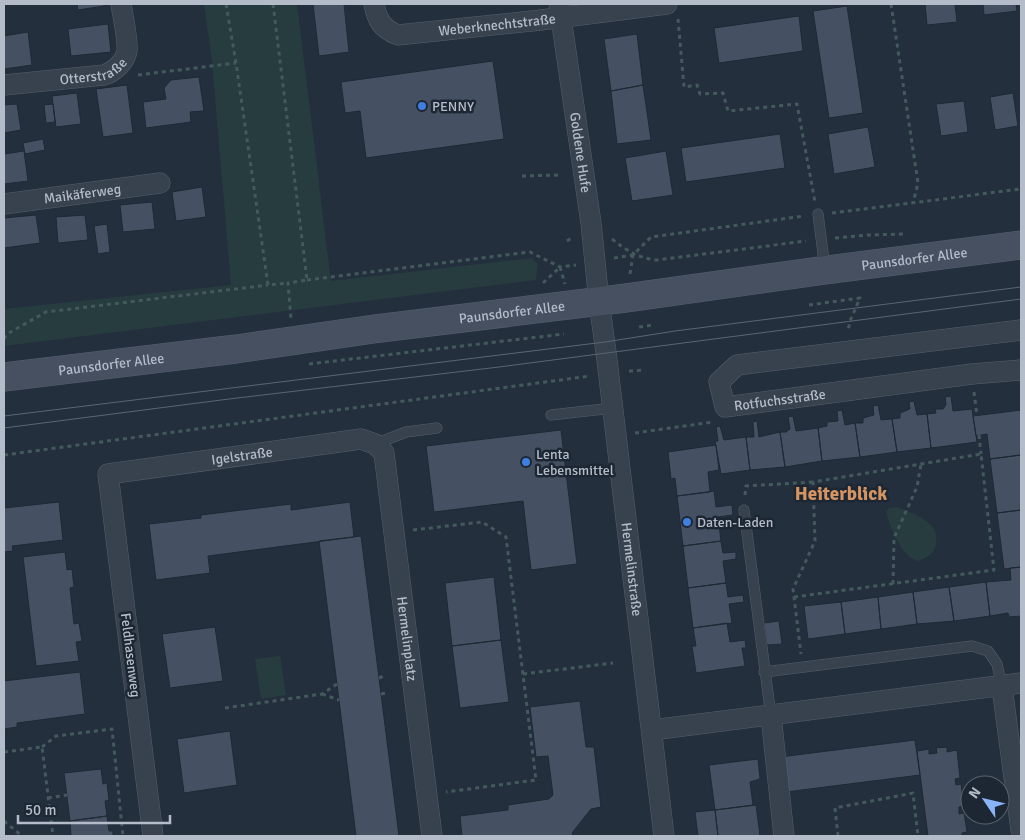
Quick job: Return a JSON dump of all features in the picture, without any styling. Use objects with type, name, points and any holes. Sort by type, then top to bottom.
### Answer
[{"type":"main road","name":"Paunsdorfer Allee","points":[[4,376],[236,349],[374,329],[599,302],[1021,245]]},
{"type":"street","name":"Otterstraße","points":[[4,85],[104,75],[112,72],[117,68],[127,52],[121,4]]},
{"type":"street","name":"Weberknechtstraße","points":[[374,4],[376,16],[382,26],[398,35],[560,11],[673,8]]},
{"type":"street","name":"Goldene Hufe","points":[[560,11],[591,223],[599,302]]},
{"type":"street","name":"Maikäferweg","points":[[4,204],[160,183]]},
{"type":"street","name":"Hermelinstraße","points":[[599,302],[664,836]]},
{"type":"street","name":"Rotfuchsstraße","points":[[1021,330],[737,365],[719,382],[725,407],[972,374],[1021,370]]},
{"type":"street","name":"Igelstraße","points":[[108,474],[361,439],[375,444]]},
{"type":"street","name":"Hermelinplatz","points":[[375,444],[384,453],[432,836]]},
{"type":"street","name":"Feldhasenweg","points":[[108,474],[153,836]]},
{"type":"street","points":[[652,730],[1012,685],[1021,830]]},
{"type":"street","points":[[771,716],[784,836]]},
{"type":"lane","points":[[818,214],[826,270]]},
{"type":"lane","points":[[551,415],[613,408]]},
{"type":"lane","points":[[375,444],[406,432],[437,428]]},
{"type":"lane","points":[[744,510],[771,716]]},
{"type":"lane","points":[[764,672],[972,646],[988,651],[1012,685]]},
{"type":"path","points":[[226,4],[268,285]]},
{"type":"path","points":[[273,4],[307,280]]},
{"type":"path","points":[[891,4],[918,184],[913,203]]},
{"type":"path","points":[[673,8],[684,87],[697,85],[700,94],[723,93],[728,111],[797,104],[818,214]]},
{"type":"path","points":[[112,72],[131,75],[149,74],[236,63]]},
{"type":"path","points":[[522,176],[559,175]]},
{"type":"path","points":[[615,242],[633,255]]},
{"type":"path","points":[[4,339],[7,334],[46,312],[530,252],[560,267]]},
{"type":"path","points":[[288,283],[291,319]]},
{"type":"path","points":[[809,305],[860,298],[847,331],[859,328],[862,350]]},
{"type":"path","points":[[639,327],[653,326]]},
{"type":"path","points":[[302,365],[564,334]]},
{"type":"path","points":[[4,455],[594,376]]},
{"type":"path","points":[[616,436],[716,422],[725,407]]},
{"type":"path","points":[[794,597],[994,570],[979,435]]},
{"type":"path","points":[[744,510],[746,486],[813,482],[981,454]]},
{"type":"path","points":[[893,584],[894,538],[918,487],[921,464]]},
{"type":"path","points":[[803,667],[793,589],[815,540],[813,482]]},
{"type":"path","points":[[395,532],[482,522],[506,536],[536,780],[427,795]]},
{"type":"path","points":[[523,674],[613,663]]},
{"type":"path","points":[[379,678],[384,676]]},
{"type":"path","points":[[225,708],[322,694],[337,684]]},
{"type":"path","points":[[381,694],[387,693]]},
{"type":"path","points":[[322,694],[339,700]]},
{"type":"path","points":[[4,752],[42,747],[56,736],[112,729],[123,836]]},
{"type":"path","points":[[42,747],[53,836]]},
{"type":"path","points":[[838,836],[835,808],[912,793],[918,836]]},
{"type":"path","points":[[48,798],[66,795]]},
{"type":"path","points":[[4,821],[22,836]]},
{"type":"green space","points":[[204,4],[297,4],[331,281],[532,258],[538,264],[536,280],[4,346],[4,309],[231,285],[212,61]]},
{"type":"green space","points":[[896,507],[928,522],[933,528],[936,535],[935,547],[927,557],[918,561],[912,559],[897,540],[886,511],[889,508]]},
{"type":"green space","points":[[280,656],[286,695],[261,699],[255,659]]},
{"type":"building","points":[[77,4],[104,4],[104,6],[78,10]]},
{"type":"building","points":[[313,4],[344,4],[349,52],[319,56]]},
{"type":"building","points":[[925,4],[955,4],[957,22],[927,25]]},
{"type":"building","points":[[983,4],[1016,4],[1017,11],[984,15]]},
{"type":"building","points":[[847,6],[863,113],[829,118],[813,11]]},
{"type":"building","points":[[799,16],[803,51],[719,63],[714,28]]},
{"type":"building","points":[[108,24],[111,52],[71,56],[68,29]]},
{"type":"building","points":[[28,32],[32,65],[4,69],[4,36]]},
{"type":"building","points":[[637,34],[643,85],[611,91],[604,39]]},
{"type":"building","name":"PENNY","points":[[493,61],[504,139],[366,158],[360,111],[345,113],[341,82]]},
{"type":"building","points":[[199,77],[204,111],[190,112],[191,122],[146,128],[143,102],[166,99],[164,88],[171,80]]},
{"type":"building","points":[[127,85],[133,133],[103,137],[96,89]]},
{"type":"building","points":[[643,85],[651,140],[617,144],[611,91]]},
{"type":"building","points":[[77,93],[81,124],[56,127],[52,96]]},
{"type":"building","points":[[1013,93],[1018,126],[995,130],[990,97]]},
{"type":"building","points":[[964,101],[968,132],[941,136],[936,104]]},
{"type":"building","points":[[17,104],[21,130],[4,133],[4,105]]},
{"type":"building","points":[[53,104],[55,122],[46,123],[44,105]]},
{"type":"building","points":[[868,127],[875,167],[834,174],[828,134]]},
{"type":"building","points":[[780,134],[785,168],[686,182],[681,148]]},
{"type":"building","points":[[43,139],[45,150],[25,154],[23,143]]},
{"type":"building","points":[[24,151],[28,181],[4,184],[4,154]]},
{"type":"building","points":[[666,151],[673,195],[632,201],[625,158]]},
{"type":"building","points":[[202,187],[206,217],[176,221],[172,192]]},
{"type":"building","points":[[152,202],[155,229],[123,232],[120,205]]},
{"type":"building","points":[[36,215],[40,243],[4,248],[4,218]]},
{"type":"building","points":[[85,215],[88,240],[58,243],[56,217]]},
{"type":"building","points":[[107,224],[110,252],[98,254],[94,226]]},
{"type":"building","points":[[951,396],[953,411],[972,409],[977,442],[931,448],[927,414],[936,413],[935,409],[943,409],[946,405],[945,397]]},
{"type":"building","points":[[914,401],[917,415],[927,414],[931,448],[897,452],[892,419],[900,418],[900,413],[910,409],[909,402]]},
{"type":"building","points":[[878,405],[881,420],[892,419],[897,452],[860,457],[855,423],[863,423],[863,418],[874,415],[873,406]]},
{"type":"building","points":[[842,410],[845,425],[855,423],[860,457],[822,461],[818,428],[827,426],[827,422],[838,421],[837,411]]},
{"type":"building","points":[[1021,410],[1021,455],[990,459],[987,434],[976,436],[973,416]]},
{"type":"building","points":[[793,416],[796,431],[818,428],[822,461],[785,467],[780,432],[786,432],[790,429],[788,417]]},
{"type":"building","points":[[757,421],[759,437],[780,432],[785,467],[750,470],[746,437],[754,437],[753,422]]},
{"type":"building","points":[[720,426],[724,440],[746,437],[750,470],[721,474],[715,441],[718,441],[716,427]]},
{"type":"building","points":[[561,430],[577,564],[531,570],[523,501],[434,512],[426,446]]},
{"type":"building","points":[[716,445],[719,470],[708,472],[710,492],[677,496],[675,478],[671,479],[668,452]]},
{"type":"building","points":[[1021,455],[1021,510],[997,513],[990,459]]},
{"type":"building","points":[[714,491],[716,507],[732,505],[733,515],[718,517],[721,541],[683,546],[677,496]]},
{"type":"building","points":[[59,502],[63,540],[12,546],[13,551],[4,552],[4,508]]},
{"type":"building","points":[[350,502],[354,537],[208,556],[210,573],[156,580],[149,524],[201,518],[201,515],[291,504],[291,510]]},
{"type":"building","points":[[1021,510],[1021,567],[1004,569],[997,513]]},
{"type":"building","points":[[361,536],[399,836],[356,836],[319,541]]},
{"type":"building","points":[[721,541],[723,553],[736,552],[736,559],[723,561],[726,583],[688,588],[683,546]]},
{"type":"building","points":[[65,552],[67,570],[72,569],[74,587],[70,588],[74,624],[79,623],[82,641],[76,642],[79,661],[36,666],[23,557]]},
{"type":"building","points":[[1021,567],[1021,616],[1009,617],[1008,613],[990,616],[986,582],[1011,580],[1010,568]]},
{"type":"building","points":[[494,577],[501,640],[452,646],[445,583]]},
{"type":"building","points":[[986,582],[990,616],[954,621],[949,587]]},
{"type":"building","points":[[726,583],[728,597],[743,595],[744,602],[729,604],[732,623],[693,628],[688,588]]},
{"type":"building","points":[[949,587],[954,621],[917,624],[913,592]]},
{"type":"building","points":[[913,592],[917,624],[881,629],[878,597]]},
{"type":"building","points":[[878,597],[881,629],[845,634],[841,602]]},
{"type":"building","points":[[841,602],[845,634],[808,639],[804,606]]},
{"type":"building","points":[[779,621],[782,644],[767,645],[764,623]]},
{"type":"building","points":[[727,623],[730,642],[745,640],[746,648],[742,648],[745,666],[696,673],[692,646],[696,646],[693,628]]},
{"type":"building","points":[[215,627],[223,681],[170,688],[162,634]]},
{"type":"building","points":[[501,640],[509,702],[460,708],[452,646]]},
{"type":"building","points":[[80,672],[85,714],[17,723],[17,727],[4,729],[4,681]]},
{"type":"building","points":[[580,701],[586,747],[594,747],[601,807],[591,809],[572,833],[573,836],[462,836],[460,816],[508,810],[508,805],[549,799],[553,795],[548,756],[536,757],[530,707]]},
{"type":"building","points":[[230,731],[237,785],[184,793],[177,739]]},
{"type":"building","points":[[915,740],[920,775],[786,792],[780,757]]},
{"type":"building","points":[[947,747],[947,752],[957,750],[960,778],[955,779],[956,785],[960,784],[960,825],[966,825],[967,832],[962,833],[962,836],[928,836],[917,751],[929,749],[929,754],[937,753],[936,748]]},
{"type":"building","points":[[758,759],[760,779],[750,782],[753,805],[715,810],[709,765]]},
{"type":"building","points":[[101,769],[103,784],[107,783],[109,800],[105,801],[107,816],[70,821],[64,773]]},
{"type":"building","points":[[756,805],[760,836],[718,836],[715,810]]},
{"type":"building","points":[[715,810],[718,836],[698,836],[695,812]]},
{"type":"building","points":[[107,816],[109,831],[113,831],[113,836],[71,836],[70,821]]},
{"type":"tram line","points":[[4,416],[605,342],[675,331],[1021,287]]},
{"type":"tram line","points":[[4,428],[499,367],[1021,299]]},
{"type":"place","name":"PENNY","points":[[422,106]]},
{"type":"place","name":"Lenta Lebensmittel","points":[[526,462]]},
{"type":"place","name":"Daten-Laden","points":[[687,522]]},
{"type":"district","name":"Heiterblick","points":[[841,493]]}]
